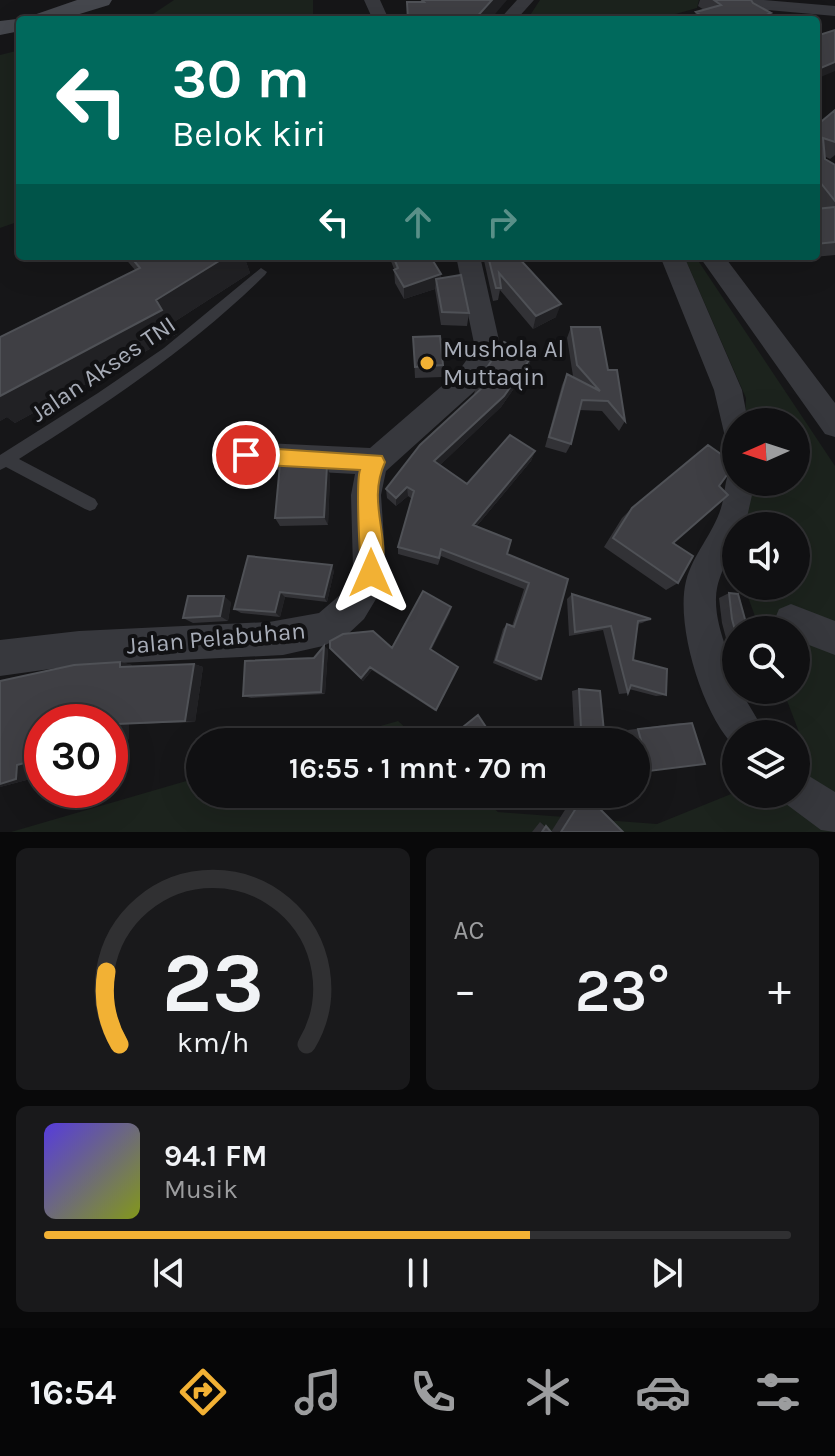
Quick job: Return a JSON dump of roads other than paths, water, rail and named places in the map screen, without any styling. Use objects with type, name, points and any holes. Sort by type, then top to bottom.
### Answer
[{"type":"main road","points":[[49,16],[101,0]]},
{"type":"street","points":[[511,16],[526,0]]},
{"type":"street","points":[[755,4],[835,11]]},
{"type":"street","points":[[246,455],[376,462],[468,380],[488,349],[469,260]]},
{"type":"street","points":[[674,260],[728,390],[731,408]]},
{"type":"street","points":[[714,260],[835,425]]},
{"type":"street","name":"Jalan Pelabuhan","points":[[0,658],[42,650],[283,638],[327,628],[352,608],[371,573],[373,545],[366,489],[368,473],[376,462]]},
{"type":"street","points":[[736,720],[710,659],[699,618],[703,579],[727,535],[740,496]]},
{"type":"street","points":[[810,628],[835,638]]},
{"type":"street","points":[[810,797],[835,816]]},
{"type":"lane","name":"Jalan Akses TNI","points":[[3,462],[161,361],[226,307],[261,272]]},
{"type":"lane","points":[[3,462],[90,504]]},
{"type":"place","name":"Mushola Al Muttaqin","points":[[427,363]]}]
